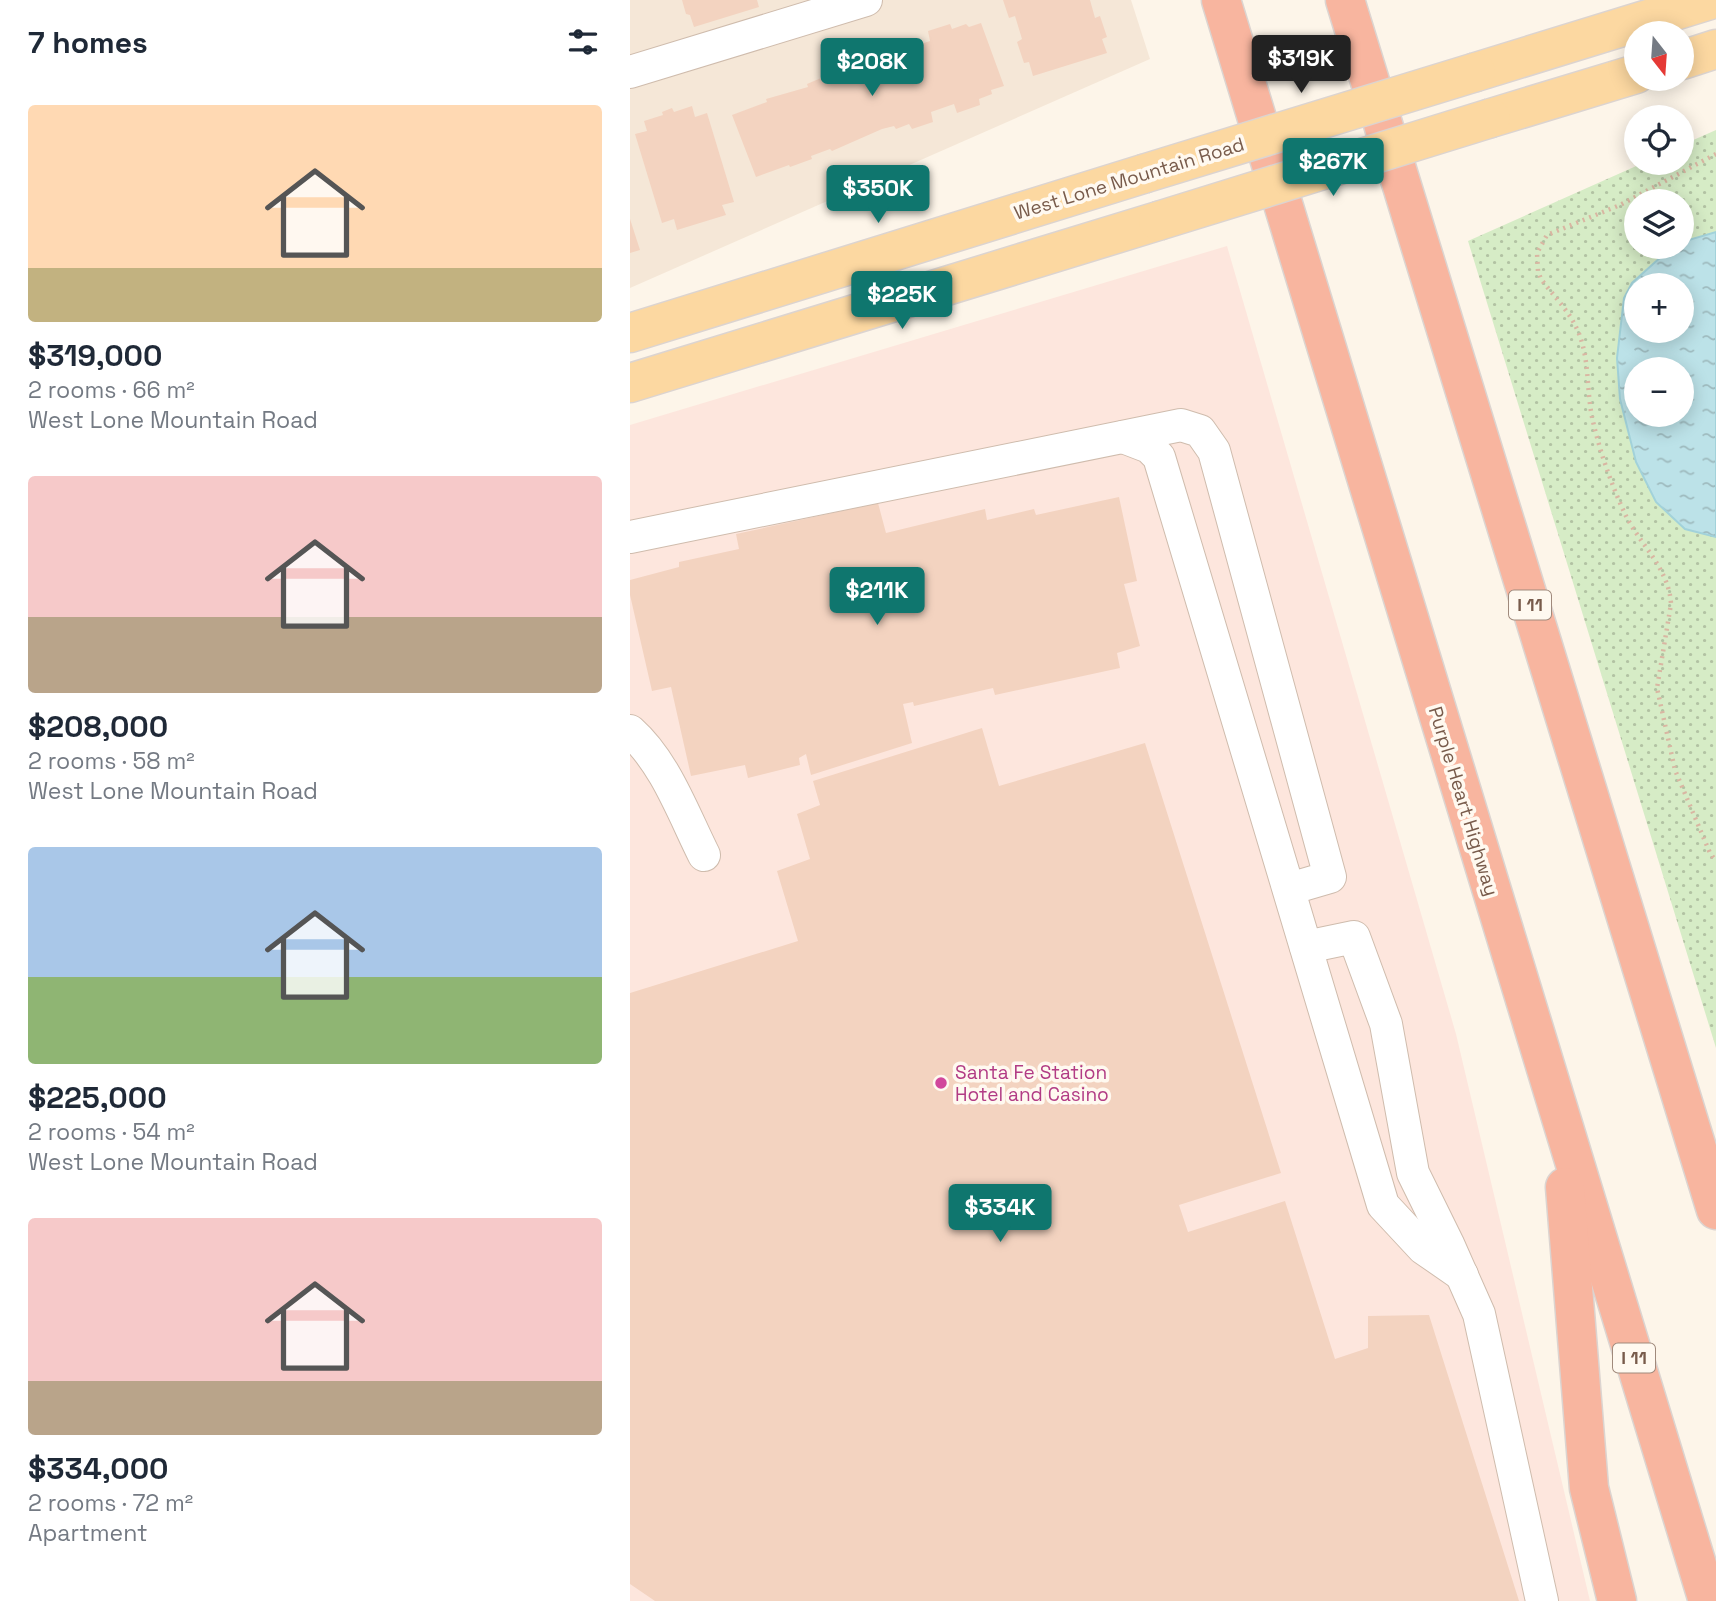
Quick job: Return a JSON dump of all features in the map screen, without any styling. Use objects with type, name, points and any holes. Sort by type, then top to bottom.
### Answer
[{"type":"highway","name":"Purple Heart Highway","points":[[1222,0],[1708,1601]]},
{"type":"highway","name":"I 11","points":[[1345,0],[1716,1210]]},
{"type":"highway","points":[[1560,1115],[1589,1488],[1617,1601]]},
{"type":"main road","name":"West Lone Mountain Road","points":[[630,333],[1710,0]]},
{"type":"main road","points":[[1694,56],[1716,49]]},
{"type":"main road","points":[[630,383],[1624,78]]},
{"type":"street","points":[[631,67],[828,6],[866,0]]},
{"type":"street","points":[[630,537],[1181,425],[1200,431],[1214,451],[1330,877],[1289,889]]},
{"type":"street","points":[[1124,437],[1149,447],[1159,457],[1383,1205],[1423,1248],[1462,1275]]},
{"type":"street","points":[[630,731],[643,743],[664,777],[704,855]]},
{"type":"street","points":[[1306,947],[1354,937],[1386,1024],[1413,1173],[1479,1314],[1542,1601]]},
{"type":"path","points":[[1716,154],[1620,205],[1547,235],[1537,253],[1541,279],[1576,326],[1584,351],[1592,418],[1625,514],[1642,544],[1660,566],[1671,593],[1657,688],[1675,769],[1710,853],[1716,861]]},
{"type":"shaded area","points":[[630,0],[1131,0],[1150,59],[630,288]]},
{"type":"shaded area","points":[[1227,246],[1456,1034],[1590,1601],[630,1601],[630,425]]},
{"type":"green space","points":[[1716,130],[1716,1048],[1468,241],[1624,171],[1624,175],[1694,175],[1694,140]]},
{"type":"water","points":[[1716,232],[1716,537],[1685,529],[1656,502],[1636,462],[1627,427],[1694,427],[1694,357],[1624,357],[1624,415],[1617,358],[1624,298],[1624,343],[1694,343],[1694,273],[1643,273],[1659,259],[1694,259],[1694,238]]},
{"type":"building","points":[[682,0],[757,0],[759,7],[694,27]]},
{"type":"building","points":[[1003,0],[1090,0],[1095,18],[1100,16],[1107,37],[1102,39],[1107,53],[1033,76],[1029,62],[1024,63],[1017,42],[1022,39],[1015,16],[1009,18]]},
{"type":"building","points":[[981,23],[1004,86],[991,90],[992,94],[979,99],[980,105],[957,113],[954,104],[931,112],[933,122],[912,129],[909,124],[896,129],[894,126],[882,129],[832,151],[830,149],[811,156],[812,159],[756,177],[732,115],[767,102],[766,99],[808,87],[807,84],[828,75],[829,78],[859,68],[871,62],[870,58],[882,54],[882,47],[903,40],[912,47],[930,41],[928,31],[950,24],[952,29]]},
{"type":"building","points":[[692,106],[695,117],[707,113],[734,202],[722,205],[726,215],[677,230],[674,219],[662,223],[635,134],[647,131],[644,121],[663,115],[662,112],[672,108],[674,112]]},
{"type":"building","points":[[630,219],[640,250],[630,253]]},
{"type":"building","points":[[1119,497],[1137,581],[1124,584],[1140,646],[1117,653],[1120,668],[995,695],[993,688],[914,706],[913,702],[903,704],[912,743],[811,775],[806,754],[799,758],[800,765],[748,778],[745,765],[691,776],[671,687],[652,691],[630,595],[630,580],[679,567],[679,562],[739,549],[736,534],[878,503],[886,533],[985,509],[987,520],[1034,509],[1036,515]]},
{"type":"building","name":"Santa Fe Station Hotel and Casino","points":[[982,728],[999,786],[1145,743],[1281,1173],[1179,1205],[1188,1232],[1285,1201],[1335,1359],[1368,1348],[1368,1316],[1429,1315],[1519,1601],[655,1601],[630,1584],[630,993],[798,941],[777,871],[810,859],[797,814],[820,805],[813,781]]},
{"type":"place","name":"Santa Fe Station Hotel and Casino","points":[[941,1083]]}]
